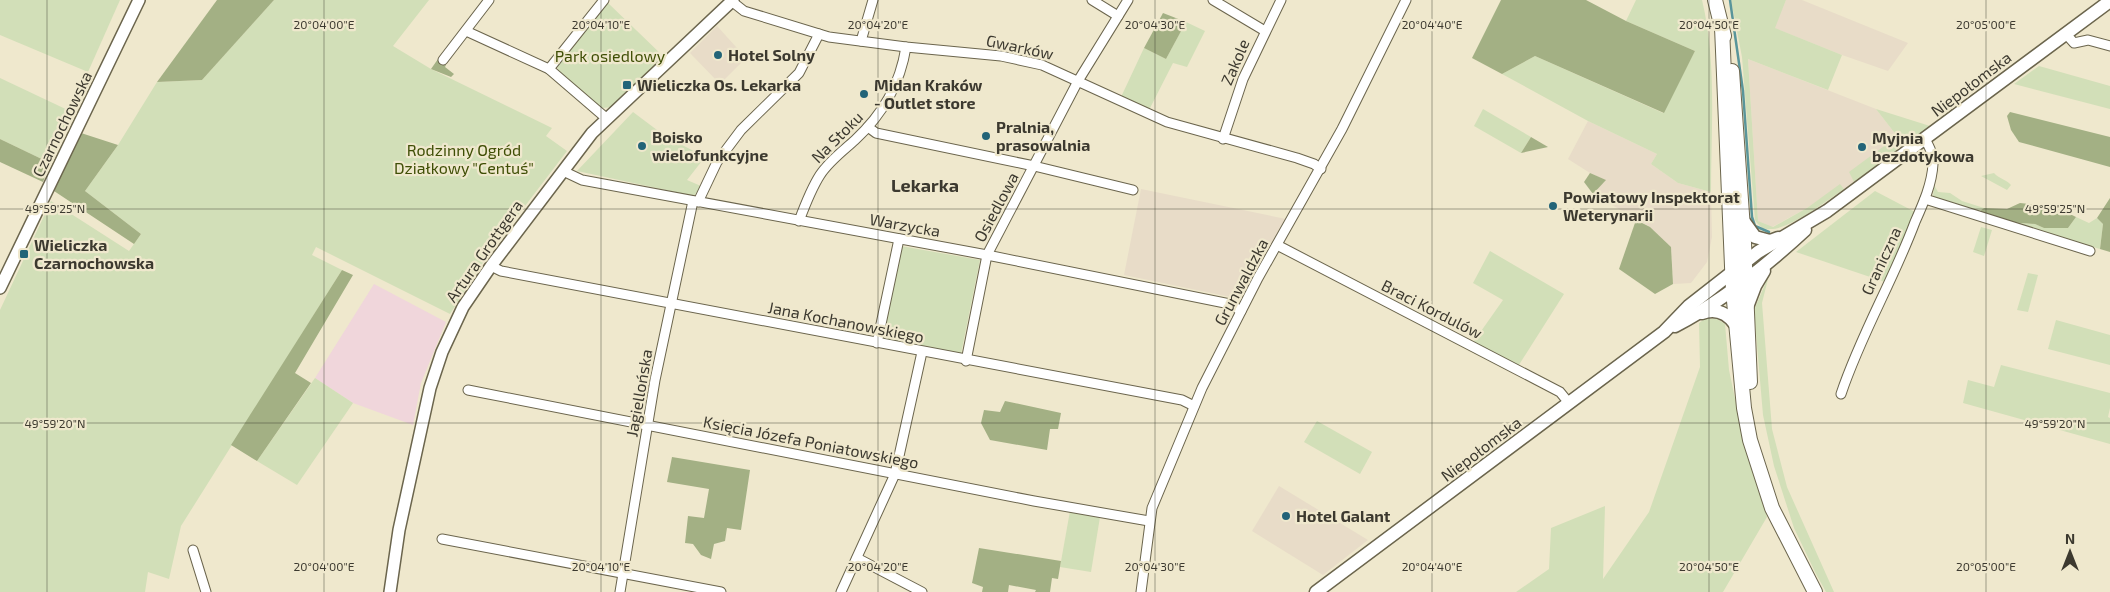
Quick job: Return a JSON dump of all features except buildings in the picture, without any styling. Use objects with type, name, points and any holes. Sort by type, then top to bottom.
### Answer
[{"type":"main road","points":[[1715,0],[1728,48],[1734,86],[1750,386],[1758,432],[1793,551]]},
{"type":"main road","name":"Niepołomska","points":[[1664,332],[1697,315],[1745,282],[1827,211],[2110,1]]},
{"type":"main road","points":[[1722,27],[1733,290],[1744,408],[1750,440],[1772,508],[1815,592]]},
{"type":"main road","name":"Niepołomska","points":[[1316,592],[1664,332],[1689,306],[1744,263],[1827,211]]},
{"type":"main road","points":[[1742,219],[1755,237],[1770,241],[1783,237]]},
{"type":"main road","points":[[1746,312],[1755,286],[1767,264]]},
{"type":"main road","points":[[1697,315],[1708,311],[1722,313],[1728,316],[1735,324]]},
{"type":"street","name":"Czarnochowska","points":[[0,288],[139,0]]},
{"type":"street","points":[[443,60],[489,0]]},
{"type":"street","points":[[549,69],[604,0]]},
{"type":"street","points":[[861,41],[873,0]]},
{"type":"street","points":[[1092,0],[1118,16]]},
{"type":"street","name":"Osiedlowa","points":[[966,360],[987,255],[1078,81],[1128,0]]},
{"type":"street","points":[[1213,0],[1265,31]]},
{"type":"street","name":"Zakole","points":[[1223,139],[1243,79],[1281,0]]},
{"type":"street","name":"Grunwaldzka","points":[[1141,592],[1152,508],[1194,406],[1241,311],[1321,169],[1406,0]]},
{"type":"street","name":"Gwarków","points":[[732,1],[744,11],[819,34],[906,47],[987,54],[1024,60],[1054,69],[1167,122],[1296,158],[1314,164],[1321,169]]},
{"type":"street","name":"Artura Grottgera","points":[[390,592],[399,530],[431,382],[456,319],[491,266],[586,140],[606,118],[732,1]]},
{"type":"street","points":[[466,30],[528,57],[549,69],[606,118]]},
{"type":"street","name":"Jagiellońska","points":[[620,592],[654,380],[695,201],[717,162],[741,130],[799,73],[819,34]]},
{"type":"street","points":[[2066,34],[2074,43],[2088,40],[2110,46]]},
{"type":"street","name":"Na Stoku","points":[[799,221],[807,200],[821,174],[878,117],[897,86],[906,47]]},
{"type":"street","points":[[868,127],[876,133],[1034,166],[1134,190]]},
{"type":"street","name":"Graniczna","points":[[1841,394],[1858,346],[1906,247],[1925,199],[1933,166],[1932,152],[1925,139]]},
{"type":"street","name":"Warzycka","points":[[563,171],[582,180],[987,255],[1230,304],[1241,311]]},
{"type":"street","points":[[1925,199],[2090,251]]},
{"type":"street","points":[[877,343],[899,239]]},
{"type":"street","name":"Braci Kordulów","points":[[1277,245],[1560,392],[1569,403]]},
{"type":"street","name":"Jana Kochanowskiego","points":[[491,266],[501,271],[1182,400],[1194,406]]},
{"type":"street","points":[[841,592],[895,474],[922,352]]},
{"type":"street","name":"Księcia Józefa Poniatowskiego","points":[[468,390],[895,474],[1149,521]]},
{"type":"street","points":[[442,539],[721,592]]},
{"type":"street","points":[[193,550],[206,592]]},
{"type":"street","points":[[857,558],[922,592]]},
{"type":"shaded area","points":[[1786,0],[1802,0],[1908,43],[1888,71],[1842,55],[1774,28]]},
{"type":"shaded area","points":[[717,26],[746,58],[720,84],[690,53]]},
{"type":"shaded area","points":[[1748,59],[1876,109],[1904,145],[1844,189],[1840,185],[1807,208],[1772,227],[1758,221]]},
{"type":"shaded area","points":[[1588,121],[1657,154],[1651,164],[1678,183],[1711,192],[1712,237],[1707,262],[1691,283],[1673,284],[1671,247],[1650,227],[1593,194],[1605,180],[1568,159]]},
{"type":"shaded area","points":[[1141,189],[1286,219],[1240,299],[1124,275]]},
{"type":"shaded area","points":[[374,284],[446,322],[421,383],[413,425],[353,403],[315,378]]},
{"type":"shaded area","points":[[1279,486],[1368,540],[1323,575],[1252,531]]},
{"type":"green space","points":[[0,0],[120,0],[88,72],[0,35]]},
{"type":"green space","points":[[217,0],[274,0],[202,80],[157,82]]},
{"type":"green space","name":"Rodzinny Ogród Działkowy \"Centuś\"","points":[[274,0],[429,0],[393,46],[431,69],[552,128],[546,136],[567,151],[489,253],[450,314],[316,247],[312,255],[342,270],[181,526],[169,579],[148,572],[145,592],[0,592],[0,310],[51,201],[129,251],[141,234],[85,191],[118,145],[157,82],[202,80]]},
{"type":"green space","points":[[1501,0],[1586,0],[1626,21],[1695,51],[1664,113],[1535,56],[1502,74],[1472,58]]},
{"type":"green space","points":[[1636,0],[1702,0],[1710,47],[1711,192],[1678,183],[1651,164],[1657,154],[1588,121],[1502,74],[1535,56],[1663,113],[1695,51],[1626,21]]},
{"type":"green space","points":[[1731,0],[1786,0],[1775,28],[1842,55],[1828,90],[1748,59],[1758,221],[1773,227],[1807,208],[1840,184],[1844,189],[1809,213],[1779,228],[1763,228],[1755,220],[1742,57]]},
{"type":"green space","name":"Park osiedlowy","points":[[608,3],[664,57],[634,84],[613,107],[602,108],[560,75],[557,67],[570,46]]},
{"type":"green space","points":[[1163,13],[1186,22],[1166,59],[1144,48]]},
{"type":"green space","points":[[1186,22],[1205,31],[1187,67],[1173,63],[1149,110],[1121,97],[1144,48],[1166,59]]},
{"type":"green space","points":[[438,59],[454,74],[451,77],[431,69]]},
{"type":"green space","points":[[2039,66],[2110,86],[2110,109],[2014,84]]},
{"type":"green space","points":[[0,78],[74,113],[50,163],[0,139]]},
{"type":"green space","points":[[1483,109],[1531,137],[1521,153],[1474,126]]},
{"type":"green space","points":[[1876,109],[1930,126],[1904,145]]},
{"type":"green space","name":"Boisko wielofunkcyjne","points":[[633,112],[665,136],[705,157],[687,180],[701,186],[694,196],[577,171]]},
{"type":"green space","points":[[2010,112],[2110,137],[2110,167],[2019,142],[2011,130],[2007,116]]},
{"type":"green space","points":[[81,133],[118,145],[85,191],[141,234],[134,244],[54,191]]},
{"type":"green space","points":[[1531,137],[1548,147],[1521,153]]},
{"type":"green space","points":[[0,139],[50,163],[43,182],[0,162]]},
{"type":"green space","points":[[1891,141],[1897,150],[1854,182],[1849,172]]},
{"type":"green space","points":[[1590,173],[1606,180],[1593,194],[1584,182]]},
{"type":"green space","points":[[1994,173],[2011,185],[2007,190],[1981,176]]},
{"type":"green space","points":[[1934,185],[1938,192],[1950,193],[1962,201],[1984,208],[1980,211],[1982,215],[1938,200],[1933,196]]},
{"type":"green space","points":[[1875,191],[1915,212],[1897,259],[1885,282],[1796,252]]},
{"type":"green space","points":[[2110,198],[2110,252],[2100,249],[2103,224],[2097,218]]},
{"type":"green space","points":[[2020,203],[2040,205],[2049,213],[2076,217],[2068,228],[2044,228],[2035,224],[2008,222],[1982,215],[1980,211],[1984,208],[2007,209]]},
{"type":"green space","points":[[2076,217],[2089,223],[2097,218],[2103,224],[2100,249],[2008,222],[2035,224],[2044,228],[2068,228]]},
{"type":"green space","points":[[1636,220],[1650,227],[1671,247],[1673,284],[1655,294],[1619,269]]},
{"type":"green space","points":[[1981,227],[1992,230],[1984,256],[1973,252]]},
{"type":"green space","points":[[901,246],[980,260],[961,354],[885,341],[882,336]]},
{"type":"green space","points":[[1490,251],[1564,294],[1517,368],[1472,344],[1503,300],[1473,283]]},
{"type":"green space","points":[[342,270],[353,275],[295,373],[311,383],[257,461],[231,445]]},
{"type":"green space","points":[[2028,273],[2038,275],[2028,312],[2017,310]]},
{"type":"green space","points":[[1769,275],[1762,303],[1772,429],[1787,487],[1834,592],[1826,592],[1794,528],[1774,466],[1763,415],[1754,310]]},
{"type":"green space","points":[[1706,318],[1717,319],[1725,324],[1729,370],[1743,437],[1767,517],[1723,592],[1516,592],[1549,569],[1551,528],[1605,506],[1603,579],[1649,512],[1700,367],[1699,323]]},
{"type":"green space","points":[[2056,320],[2110,335],[2110,365],[2048,349]]},
{"type":"green space","points":[[2001,365],[2110,393],[2108,417],[2110,418],[2110,444],[1963,403],[1968,380],[1994,387]]},
{"type":"green space","points":[[315,378],[353,403],[297,485],[257,461]]},
{"type":"green space","points":[[1005,401],[1061,413],[1058,429],[1050,429],[1047,450],[990,440],[981,423],[984,410],[1000,412]]},
{"type":"green space","points":[[1317,421],[1372,452],[1360,474],[1304,442]]},
{"type":"green space","points":[[672,457],[750,470],[741,530],[727,528],[725,541],[714,544],[711,559],[701,555],[693,544],[685,543],[688,516],[704,518],[709,489],[667,482]]},
{"type":"green space","points":[[1070,511],[1100,517],[1091,572],[1060,567]]},
{"type":"green space","points":[[979,548],[1061,561],[1058,579],[1052,578],[1050,592],[1035,592],[1036,590],[1009,585],[1008,592],[982,592],[983,587],[972,583]]},
{"type":"waterway","points":[[1730,0],[1743,91],[1752,217],[1755,226],[1769,232]]},
{"type":"place","name":"Hotel Solny","points":[[718,55]]},
{"type":"place","name":"Wieliczka Os. Lekarka","points":[[627,85]]},
{"type":"place","name":"Midan Kraków - Outlet store","points":[[864,94]]},
{"type":"place","name":"Pralnia, prasowalnia","points":[[986,136]]},
{"type":"place","name":"Boisko wielofunkcyjne","points":[[642,146]]},
{"type":"place","name":"Myjnia bezdotykowa","points":[[1862,147]]},
{"type":"place","name":"Powiatowy Inspektorat Weterynarii","points":[[1553,206]]},
{"type":"place","name":"Wieliczka Czarnochowska","points":[[24,254]]},
{"type":"place","name":"Hotel Galant","points":[[1286,516]]},
{"type":"district","name":"Lekarka","points":[[925,186]]}]
